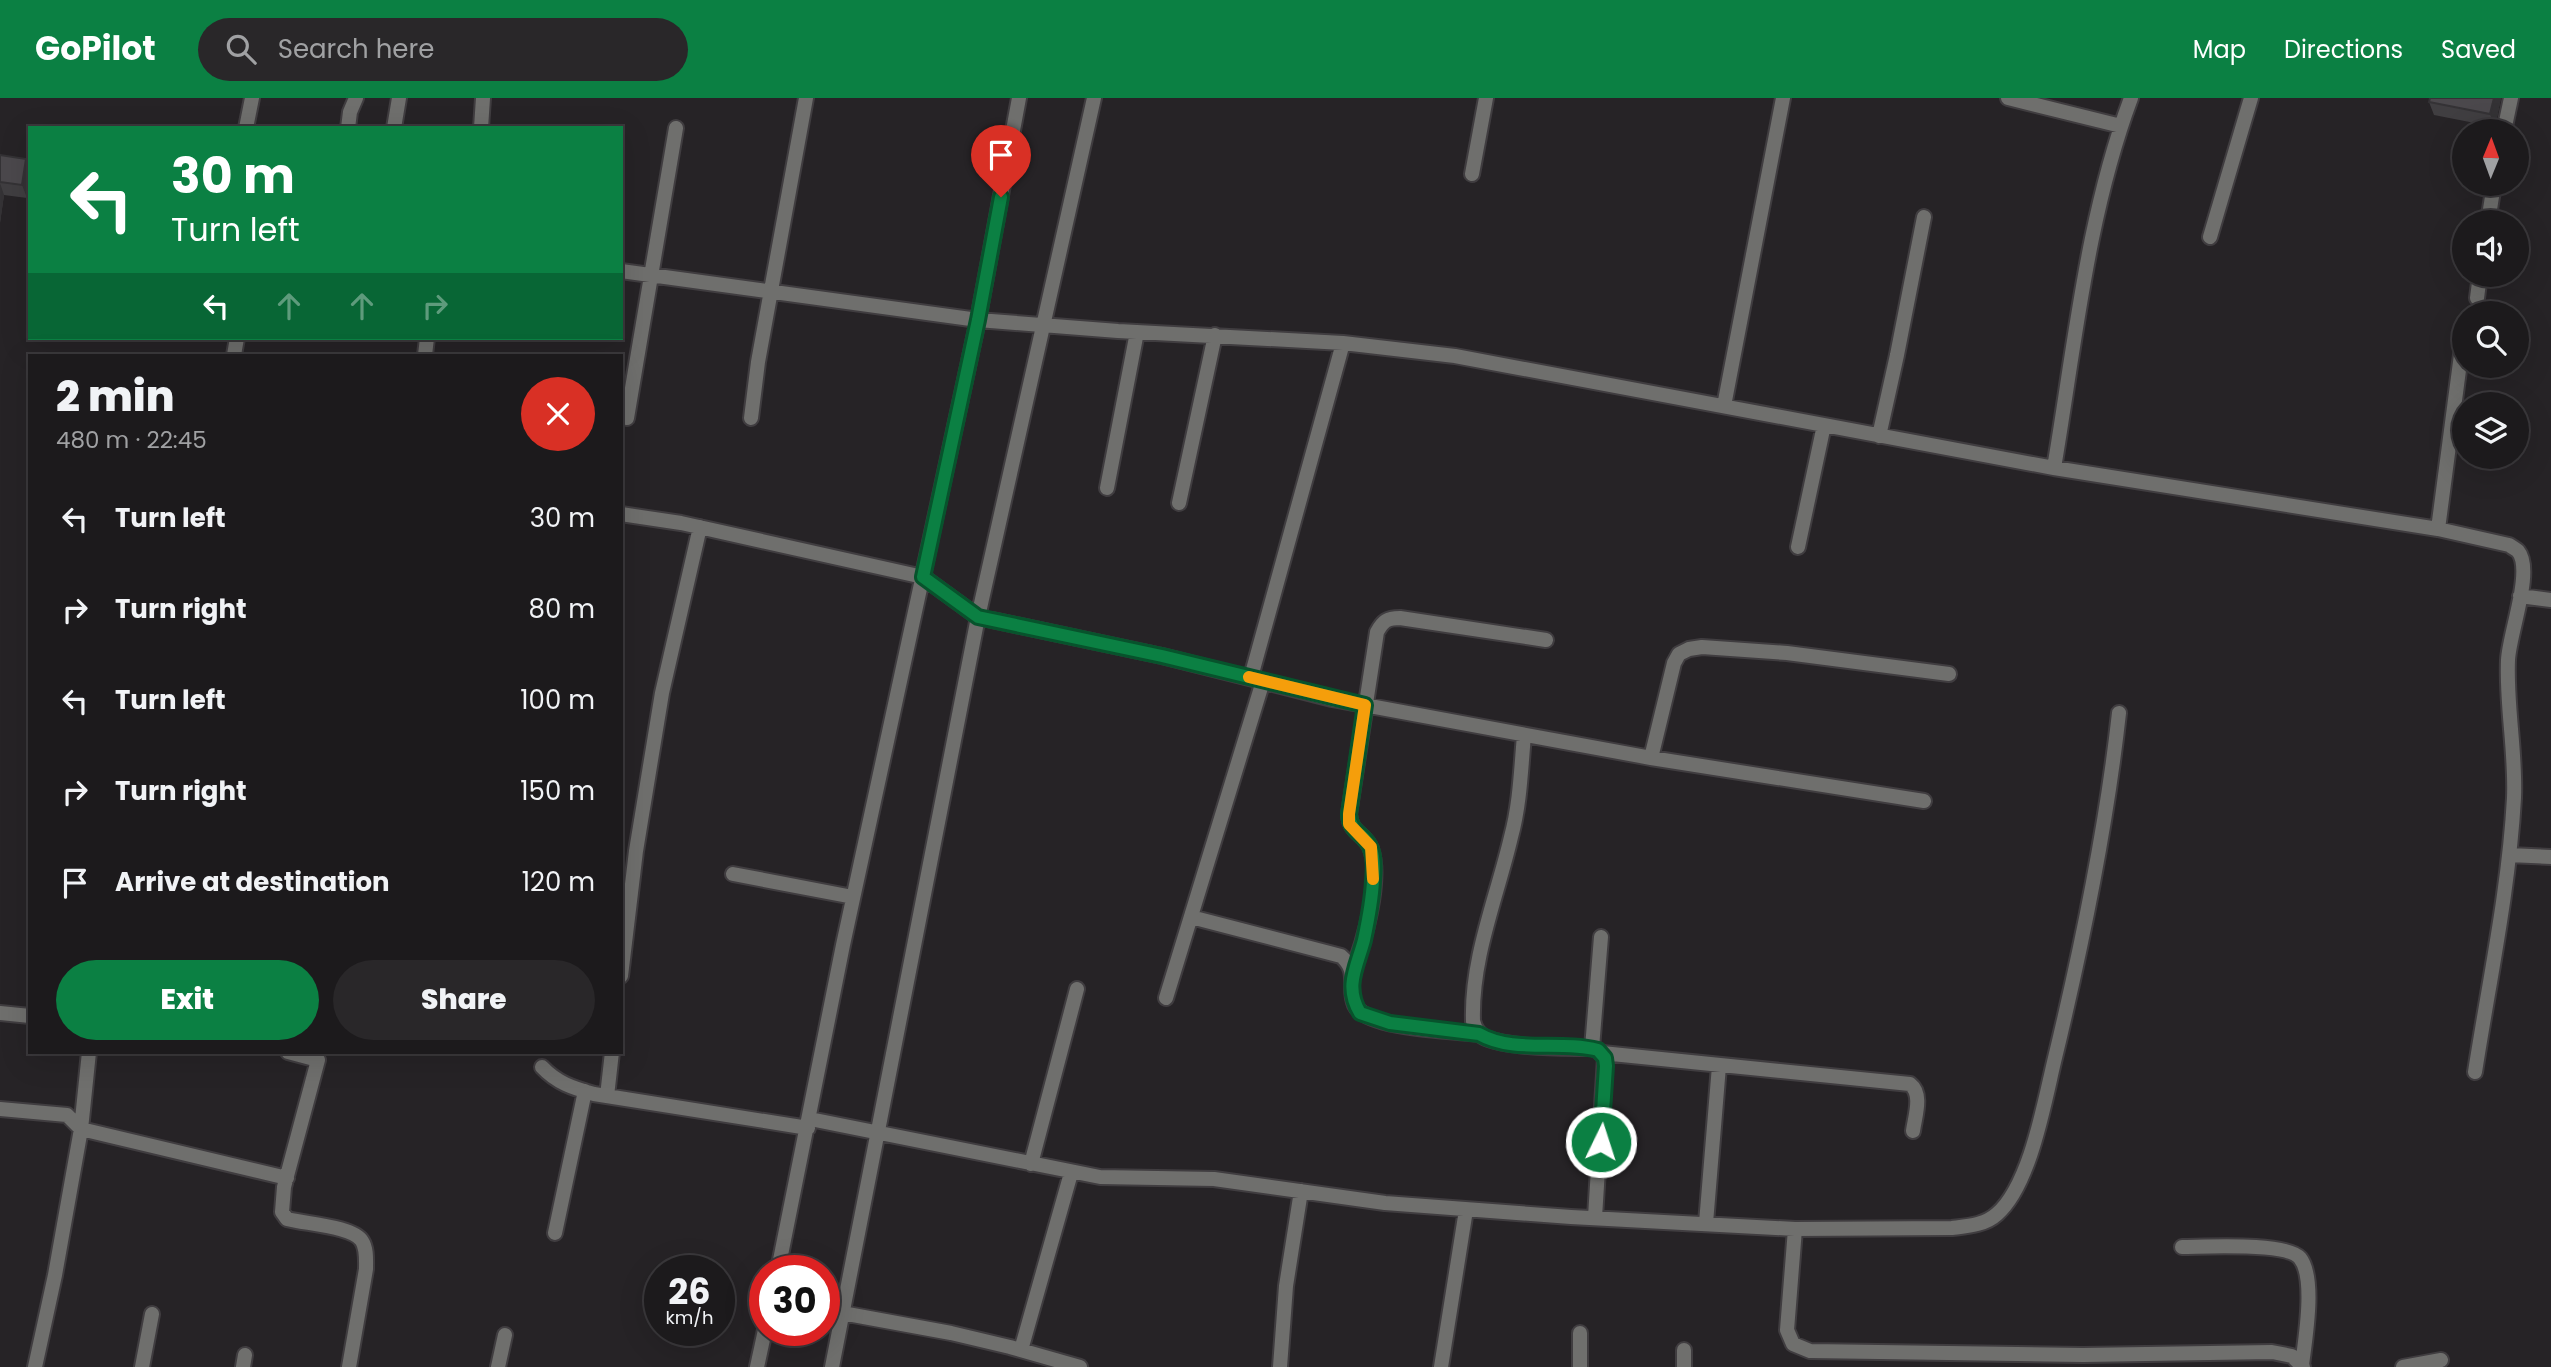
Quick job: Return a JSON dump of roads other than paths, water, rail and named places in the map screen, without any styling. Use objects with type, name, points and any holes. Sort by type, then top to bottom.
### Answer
[{"type":"street","points":[[246,126],[251,98]]},
{"type":"street","points":[[348,126],[356,98]]},
{"type":"street","points":[[394,126],[399,98]]},
{"type":"street","points":[[481,126],[483,98]]},
{"type":"street","points":[[751,418],[806,98]]},
{"type":"street","points":[[781,1255],[853,897],[978,320],[1019,98]]},
{"type":"street","points":[[832,1367],[978,617],[1094,98]]},
{"type":"street","points":[[1472,174],[1486,98]]},
{"type":"street","points":[[1724,407],[1783,98]]},
{"type":"street","points":[[2008,98],[2121,126]]},
{"type":"street","points":[[2054,468],[2088,261],[2103,190],[2131,98]]},
{"type":"street","points":[[2210,237],[2251,98]]},
{"type":"street","points":[[2507,119],[2511,98]]},
{"type":"street","points":[[627,418],[676,128]]},
{"type":"street","points":[[1879,436],[1898,355],[1924,217]]},
{"type":"street","points":[[623,271],[978,320],[1343,343],[1455,356],[2054,468],[2438,529],[2491,540],[2518,550],[2523,572],[2508,648],[2507,670],[2514,766],[2509,855],[2475,1072]]},
{"type":"street","points":[[2477,298],[2478,287]]},
{"type":"street","points":[[1107,488],[1137,332]]},
{"type":"street","points":[[1179,503],[1215,335]]},
{"type":"street","points":[[1166,998],[1257,679],[1343,343]]},
{"type":"street","points":[[2438,529],[2458,378]]},
{"type":"street","points":[[1798,547],[1824,425]]},
{"type":"street","points":[[623,514],[700,527],[923,577],[978,617],[1162,656],[1365,705],[1651,758],[1924,801]]},
{"type":"street","points":[[623,943],[628,860],[662,692],[700,527]]},
{"type":"street","points":[[2520,596],[2551,600]]},
{"type":"street","points":[[1352,972],[1367,928],[1374,862],[1371,847],[1349,824],[1349,814],[1377,632],[1382,622],[1390,618],[1546,640]]},
{"type":"street","points":[[1651,758],[1674,663],[1679,654],[1689,649],[1740,649],[1949,674]]},
{"type":"street","points":[[542,1067],[553,1078],[585,1091],[607,1096],[878,1133],[1071,1172],[1130,1178],[1214,1178],[1385,1203],[1466,1210],[1795,1229],[1952,1228],[1977,1224],[1997,1214],[2013,1193],[2026,1167],[2039,1124],[2102,844],[2119,713]]},
{"type":"street","points":[[1479,1034],[1475,1028],[1473,1009],[1478,970],[1493,900],[1512,835],[1524,735]]},
{"type":"street","points":[[2509,855],[2551,857]]},
{"type":"street","points":[[733,874],[853,897]]},
{"type":"street","points":[[1191,917],[1334,953],[1349,962],[1354,1003],[1360,1013],[1390,1023],[1479,1034],[1513,1043],[1910,1084],[1917,1095],[1913,1131]]},
{"type":"street","points":[[1595,1217],[1606,1066],[1597,1051],[1601,937]]},
{"type":"street","points":[[1031,1164],[1077,989]]},
{"type":"street","points":[[0,1013],[28,1016]]},
{"type":"street","points":[[35,1367],[55,1275],[81,1129],[89,1054]]},
{"type":"street","points":[[296,1054],[318,1060],[287,1178],[282,1212],[287,1219],[351,1232],[362,1240],[366,1269],[349,1367]]},
{"type":"street","points":[[607,1096],[612,1054]]},
{"type":"street","points":[[1706,1223],[1719,1066]]},
{"type":"street","points":[[555,1233],[585,1091]]},
{"type":"street","points":[[0,1108],[67,1115],[81,1129],[287,1178]]},
{"type":"street","points":[[1021,1350],[1071,1172]]},
{"type":"street","points":[[1280,1367],[1286,1286],[1301,1191]]},
{"type":"street","points":[[1441,1367],[1466,1210]]},
{"type":"street","points":[[1795,1229],[1787,1321],[1789,1339],[1793,1344],[1810,1351],[2038,1361],[2272,1352],[2292,1356],[2303,1366]]},
{"type":"street","points":[[2182,1247],[2266,1247],[2298,1255],[2306,1269],[2303,1366]]},
{"type":"street","points":[[842,1313],[951,1333],[1080,1367]]},
{"type":"street","points":[[142,1367],[152,1314]]},
{"type":"street","points":[[1580,1333],[1580,1367]]},
{"type":"street","points":[[498,1367],[505,1335]]},
{"type":"street","points":[[757,1367],[762,1346]]},
{"type":"street","points":[[1684,1350],[1684,1367]]},
{"type":"street","points":[[2403,1367],[2441,1360]]}]
